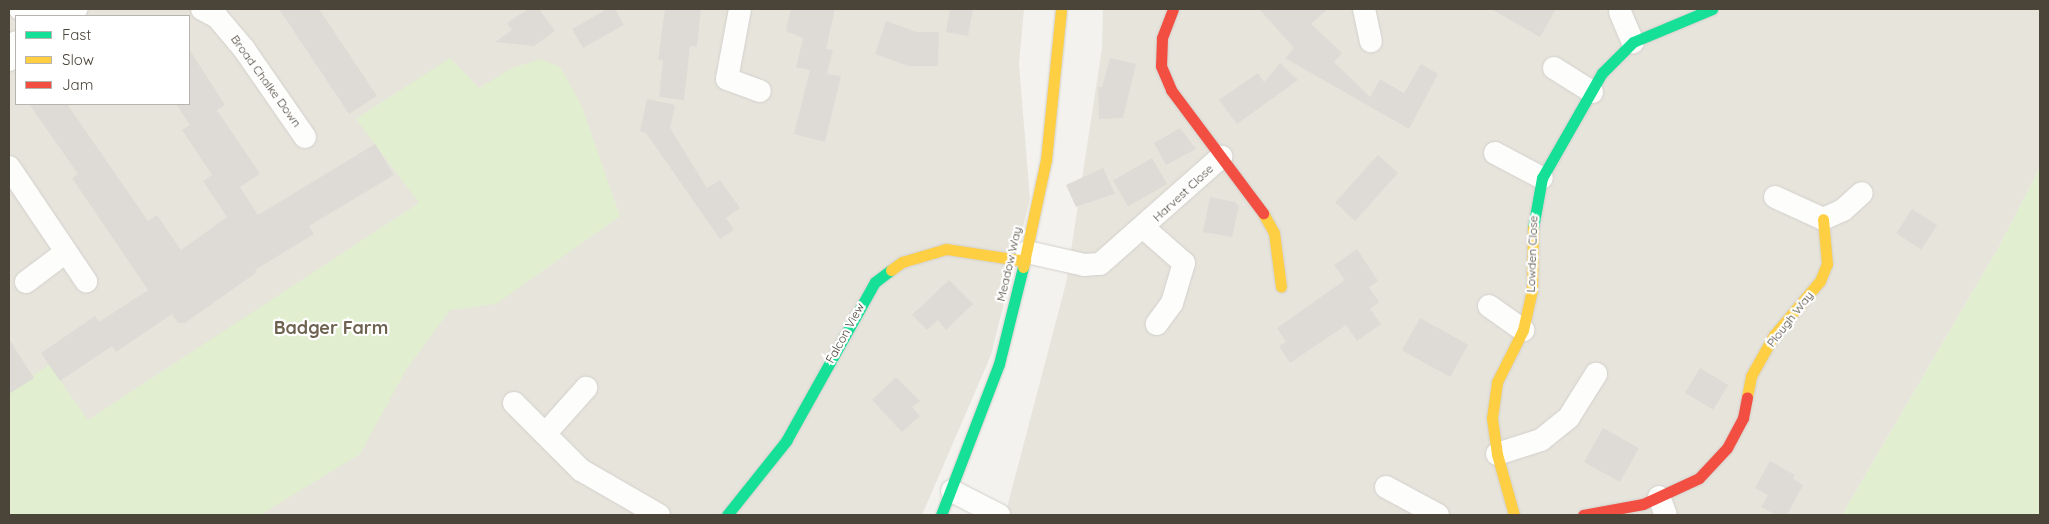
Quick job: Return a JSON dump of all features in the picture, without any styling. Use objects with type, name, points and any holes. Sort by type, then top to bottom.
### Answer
[{"type":"street","points":[[21,12],[55,14],[76,9]]},
{"type":"street","name":"Broad Chalke Down","points":[[202,9],[217,17],[244,49],[305,137]]},
{"type":"street","points":[[740,9],[727,80],[760,90]]},
{"type":"street","name":"Meadow Way","points":[[941,515],[952,491],[999,364],[1026,257],[1046,160],[1060,9]]},
{"type":"street","name":"Harvest Close","points":[[1173,9],[1162,38],[1161,66],[1171,90],[1262,211],[1274,233],[1281,287]]},
{"type":"street","points":[[1364,9],[1371,41]]},
{"type":"street","name":"Lowden Close","points":[[1514,515],[1497,454],[1492,418],[1497,382],[1523,330],[1532,290],[1533,210],[1542,178],[1602,73],[1633,42],[1712,9]]},
{"type":"street","points":[[1620,12],[1633,42]]},
{"type":"street","points":[[9,60],[15,45]]},
{"type":"street","points":[[1554,68],[1592,92]]},
{"type":"street","points":[[1495,153],[1542,178]]},
{"type":"street","name":"Harvest Close","points":[[1026,257],[1084,265],[1100,264],[1144,228],[1221,157]]},
{"type":"street","points":[[9,167],[86,281]]},
{"type":"street","points":[[1775,197],[1823,219],[1843,210],[1862,193]]},
{"type":"street","name":"Plough Way","points":[[1583,515],[1643,504],[1662,506],[1699,478],[1727,448],[1743,418],[1751,376],[1774,335],[1820,281],[1827,264],[1823,219]]},
{"type":"street","name":"Harvest Close","points":[[1144,228],[1184,263],[1172,303],[1157,324]]},
{"type":"street","name":"Falcon View","points":[[727,515],[786,441],[875,282],[902,262],[946,249],[1026,257]]},
{"type":"street","points":[[26,282],[66,252]]},
{"type":"street","points":[[1489,306],[1523,330]]},
{"type":"street","points":[[1497,454],[1541,440],[1569,417],[1596,374]]},
{"type":"street","points":[[545,434],[586,388]]},
{"type":"street","points":[[514,403],[581,470],[659,515]]},
{"type":"street","points":[[1386,487],[1438,515]]},
{"type":"street","points":[[952,491],[999,515]]},
{"type":"shaded area","points":[[9,9],[1024,9],[1019,64],[1030,199],[991,355],[922,515],[9,515]]},
{"type":"shaded area","points":[[1103,9],[2040,9],[2040,167],[2000,245],[1842,515],[1005,515],[1066,283],[1102,48]]},
{"type":"green space","points":[[450,58],[479,88],[512,68],[541,59],[560,67],[581,104],[620,216],[496,304],[450,310],[406,370],[360,454],[260,515],[9,515],[9,391],[49,365],[88,420],[419,203],[356,119]]},
{"type":"green space","points":[[2040,167],[2040,515],[1842,515],[2000,245]]},
{"type":"building","points":[[279,9],[319,9],[377,96],[349,114]]},
{"type":"building","points":[[528,9],[539,9],[555,31],[534,46],[495,42],[512,30],[507,23]]},
{"type":"building","points":[[607,9],[615,9],[624,25],[583,48],[572,29]]},
{"type":"building","points":[[665,9],[701,9],[697,47],[690,46],[684,100],[659,97],[663,60],[658,60]]},
{"type":"building","points":[[791,9],[835,9],[826,49],[833,50],[827,74],[841,76],[825,142],[794,134],[810,70],[796,67],[803,38],[786,31]]},
{"type":"building","points":[[950,9],[973,9],[968,36],[946,32]]},
{"type":"building","points":[[1259,9],[1328,9],[1311,24],[1342,53],[1334,62],[1370,97],[1380,79],[1404,93],[1421,64],[1438,74],[1409,129],[1285,58],[1294,48]]},
{"type":"building","points":[[1491,9],[1556,9],[1540,37]]},
{"type":"building","points":[[886,21],[917,32],[939,32],[938,66],[908,66],[875,54]]},
{"type":"building","points":[[190,51],[225,105],[217,110],[260,174],[240,187],[258,215],[375,144],[394,175],[309,226],[314,234],[255,270],[257,272],[185,323],[178,323],[172,314],[116,352],[112,346],[60,381],[41,353],[95,316],[99,322],[148,290],[72,178],[78,174],[30,105],[68,105],[148,221],[157,215],[181,250],[227,217],[203,181],[212,175],[182,130],[190,125],[177,105],[190,105]]},
{"type":"building","points":[[1110,58],[1136,64],[1123,118],[1099,119],[1098,87],[1102,87]]},
{"type":"building","points":[[1280,63],[1298,80],[1237,124],[1219,100],[1258,73],[1264,82]]},
{"type":"building","points":[[647,99],[675,105],[670,128],[707,188],[720,180],[740,208],[726,218],[734,230],[720,239],[646,133],[640,131]]},
{"type":"building","points":[[1180,128],[1196,149],[1166,165],[1154,143]]},
{"type":"building","points":[[1378,155],[1398,173],[1355,221],[1335,203]]},
{"type":"building","points":[[1152,158],[1167,184],[1128,206],[1113,181]]},
{"type":"building","points":[[1103,168],[1115,194],[1076,207],[1066,185]]},
{"type":"building","points":[[1210,197],[1235,202],[1239,206],[1232,237],[1203,232]]},
{"type":"building","points":[[1912,209],[1937,225],[1921,250],[1896,233]]},
{"type":"building","points":[[1357,249],[1378,281],[1369,287],[1379,302],[1370,309],[1381,324],[1357,341],[1346,325],[1290,363],[1279,346],[1286,342],[1277,328],[1345,280],[1334,265]]},
{"type":"building","points":[[949,280],[973,304],[946,330],[938,320],[927,330],[912,315]]},
{"type":"building","points":[[1420,318],[1468,345],[1450,377],[1402,350]]},
{"type":"building","points":[[9,339],[34,378],[9,394]]},
{"type":"building","points":[[1700,368],[1728,385],[1713,410],[1685,393]]},
{"type":"building","points":[[896,377],[920,401],[912,407],[920,416],[902,432],[872,400]]},
{"type":"building","points":[[1603,428],[1639,448],[1620,482],[1584,462]]},
{"type":"building","points":[[1770,461],[1795,475],[1793,479],[1803,485],[1787,515],[1776,515],[1761,507],[1768,495],[1755,488]]},
{"type":"traffic: fast","points":[[1533,228],[1542,178],[1602,73],[1633,42],[1712,9]]},
{"type":"traffic: fast","points":[[941,515],[999,364],[1023,267]]},
{"type":"traffic: fast","points":[[727,515],[786,441],[875,282],[891,270]]},
{"type":"traffic: slow","points":[[1023,267],[1046,160],[1061,9]]},
{"type":"traffic: slow","points":[[1263,213],[1274,233],[1281,287]]},
{"type":"traffic: slow","points":[[1747,397],[1751,376],[1774,335],[1820,281],[1827,264],[1823,219]]},
{"type":"traffic: slow","points":[[1514,515],[1497,454],[1492,418],[1497,382],[1523,330],[1532,290],[1533,228]]},
{"type":"traffic: slow","points":[[891,270],[902,262],[946,249],[1025,261]]},
{"type":"traffic: jam","points":[[1173,9],[1162,38],[1161,66],[1171,90],[1263,213]]},
{"type":"traffic: jam","points":[[1583,515],[1643,504],[1699,478],[1727,448],[1743,418],[1747,397]]},
{"type":"district","name":"Badger Farm","points":[[331,328]]}]
